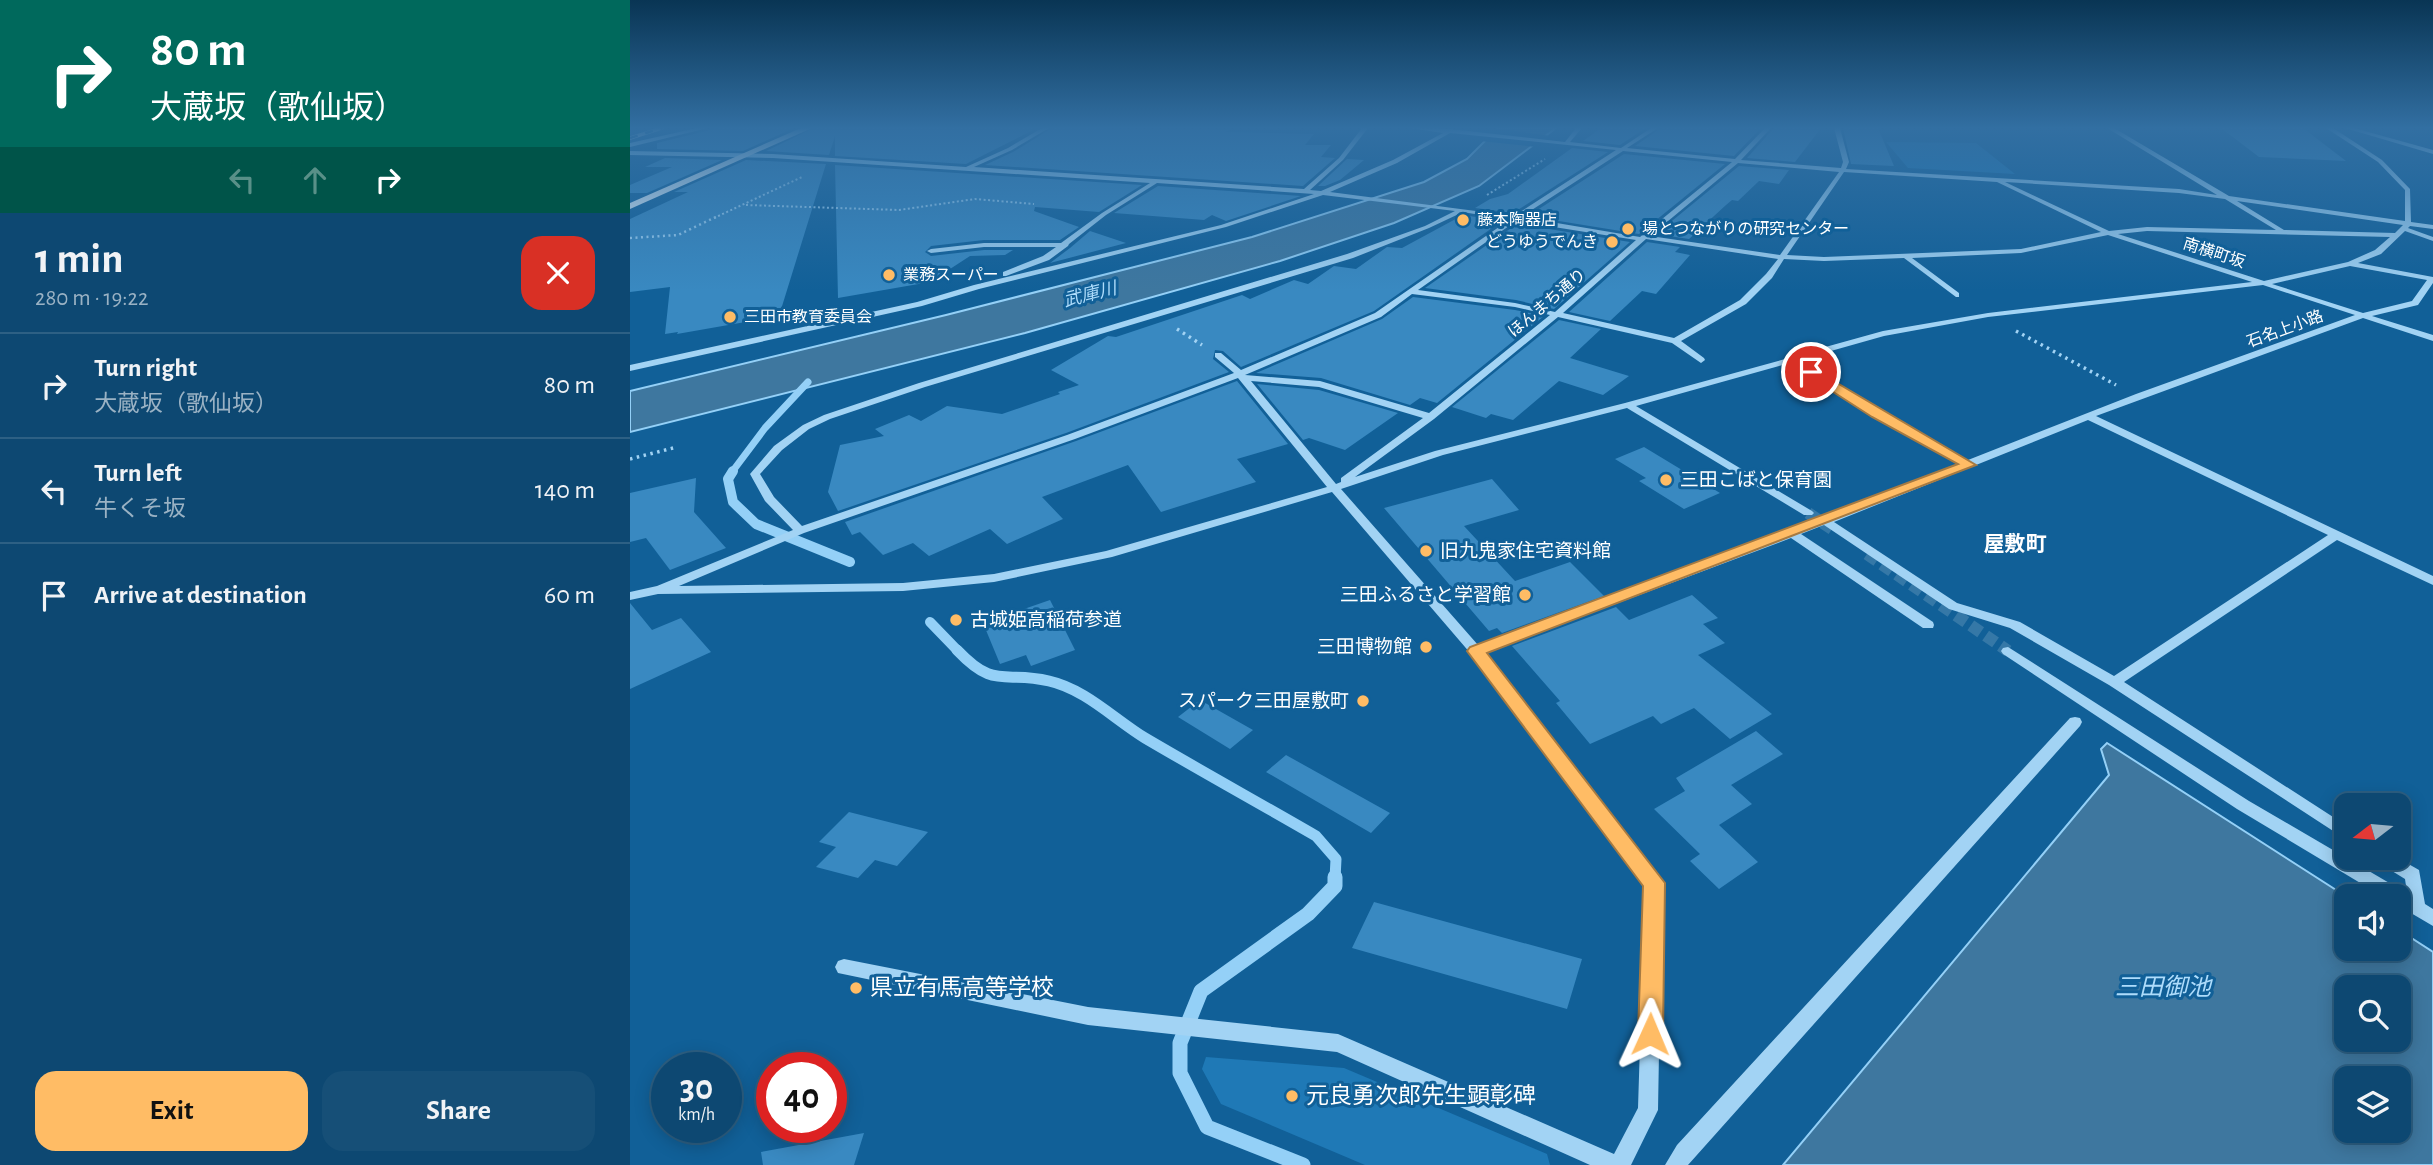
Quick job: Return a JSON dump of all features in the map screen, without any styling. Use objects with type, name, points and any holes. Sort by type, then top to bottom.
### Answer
[{"type":"main road","points":[[630,206],[685,182]]},
{"type":"street","points":[[1145,182],[1305,191],[1459,210],[1782,257],[1824,260],[2021,251],[2108,233],[2147,229],[2433,227]]},
{"type":"street","points":[[1305,191],[1315,182]]},
{"type":"street","points":[[630,368],[923,303],[984,285],[1171,242],[1247,220],[1353,182]]},
{"type":"street","points":[[630,596],[657,590],[797,532],[1241,376],[1346,330],[1378,315],[1514,219],[1571,182]]},
{"type":"street","name":"ほんまち通り","points":[[1334,488],[1431,416],[1557,314],[1711,182]]},
{"type":"street","points":[[1675,341],[1743,302],[1769,276],[1834,182]]},
{"type":"street","name":"南横町坂","points":[[2000,182],[2108,233],[2433,338]]},
{"type":"street","points":[[2045,182],[2179,191],[2232,198],[2403,229],[2433,239]]},
{"type":"street","points":[[2205,182],[2281,230]]},
{"type":"street","points":[[657,590],[903,587],[994,578],[1108,554],[1334,488],[1439,453],[1628,405],[1883,334],[1988,315],[2264,283],[2350,264],[2378,252],[2403,229],[2408,190],[2402,182]]},
{"type":"street","points":[[984,285],[1046,258],[1104,214],[1154,183]]},
{"type":"street","points":[[797,532],[769,499],[755,474],[778,448],[806,427],[922,385],[1350,256],[1427,227],[1459,210]]},
{"type":"street","points":[[931,251],[984,245],[1066,245]]},
{"type":"street","points":[[1907,257],[1956,295]]},
{"type":"street","points":[[2350,264],[2433,279]]},
{"type":"street","name":"石名上小路","points":[[1476,651],[1825,521],[2139,396],[2363,315],[2415,303],[2433,279]]},
{"type":"street","points":[[1412,292],[1515,305],[1675,341],[1701,360]]},
{"type":"street","points":[[1218,355],[1241,376],[1476,651],[1654,883],[1648,1110],[1620,1165]]},
{"type":"street","points":[[1789,358],[1877,414],[1969,465]]},
{"type":"street","points":[[1241,376],[1320,384],[1431,416]]},
{"type":"street","points":[[1628,405],[1808,513]]},
{"type":"street","points":[[2088,416],[2433,581]]},
{"type":"street","points":[[1825,521],[1953,606],[2015,625],[2114,682],[2334,826]]},
{"type":"street","points":[[1792,533],[1928,625]]},
{"type":"street","points":[[2114,682],[2337,534]]},
{"type":"street","points":[[2008,650],[2244,805],[2376,884]]},
{"type":"street","points":[[1676,1165],[1693,1142],[2075,722]]},
{"type":"street","points":[[2405,870],[2413,875],[2417,908]]},
{"type":"street","points":[[2411,905],[2433,918]]},
{"type":"street","points":[[844,967],[1088,1016],[1338,1043],[1614,1165]]},
{"type":"path","points":[[630,238],[678,235],[792,182]]},
{"type":"path","points":[[1459,210],[1508,182]]},
{"type":"path","points":[[746,205],[899,210],[975,199],[1034,204]]},
{"type":"path","points":[[1154,314],[1218,355]]},
{"type":"path","points":[[2032,340],[2103,378]]},
{"type":"path","points":[[630,459],[677,447]]},
{"type":"shaded area","points":[[1206,1057],[1344,1068],[1547,1154],[1550,1165],[1365,1165],[1221,1104],[1202,1069]]},
{"type":"water","name":"武庫川","points":[[1423,182],[1484,182],[1394,223],[1280,261],[1025,333],[630,432],[630,391],[946,315],[1252,237]]},
{"type":"water","name":"三田御池","points":[[2107,743],[2334,889],[2334,961],[2411,961],[2411,938],[2433,952],[2433,1165],[1783,1165],[2109,775],[2101,749]]},
{"type":"building","points":[[636,182],[671,182],[647,193],[630,193],[630,185]]},
{"type":"building","points":[[696,182],[820,182],[779,316],[665,334],[670,287],[630,292],[630,219],[688,192],[674,192]]},
{"type":"building","points":[[835,182],[1102,182],[1142,185],[1099,212],[1035,207],[1034,211],[1079,227],[1060,240],[984,240],[931,246],[925,252],[931,256],[984,250],[1013,250],[1005,255],[970,256],[930,282],[838,298]]},
{"type":"building","points":[[1248,182],[1307,182],[1303,186]]},
{"type":"building","points":[[1322,182],[1334,182],[1325,186],[1318,186]]},
{"type":"building","points":[[1524,182],[1561,182],[1513,213],[1475,208],[1490,199],[1508,194]]},
{"type":"building","points":[[1580,182],[1702,182],[1639,234],[1528,216]]},
{"type":"building","points":[[1719,182],[1758,182],[1738,201],[1732,200],[1689,239],[1656,234]]},
{"type":"building","points":[[1158,186],[1301,196],[1226,221],[1212,215],[1204,220],[1114,213]]},
{"type":"building","points":[[1463,215],[1502,221],[1374,311],[1241,367],[1223,351],[1215,350],[1213,359],[1229,372],[1066,433],[838,511],[828,492],[840,445],[884,436],[875,429],[909,415],[921,421],[947,406],[1002,414],[1060,394],[1058,392],[1079,385],[1051,370],[1108,336],[1116,337],[1242,295],[1250,299],[1294,280],[1308,284],[1334,266],[1356,269],[1387,247],[1402,248]]},
{"type":"building","points":[[1517,224],[1630,242],[1554,309],[1516,300],[1425,288]]},
{"type":"building","points":[[1090,231],[1126,243],[1050,263],[1070,248]]},
{"type":"building","points":[[1647,242],[1680,247],[1675,252],[1690,255],[1656,294],[1642,291],[1610,321],[1569,312]]},
{"type":"building","points":[[1413,297],[1544,316],[1437,403],[1420,398],[1410,405],[1321,378],[1256,373],[1382,319]]},
{"type":"building","points":[[1559,320],[1601,329],[1570,358],[1629,376],[1603,395],[1559,381],[1513,420],[1491,414],[1486,418],[1452,407]]},
{"type":"building","points":[[1237,381],[1288,444],[1237,459],[1256,482],[1161,512],[1128,465],[1042,497],[1063,519],[1007,544],[990,529],[929,556],[913,543],[883,555],[860,532],[852,535],[845,522],[1076,441]]},
{"type":"building","points":[[1257,384],[1319,390],[1398,413],[1345,450],[1309,438],[1303,440]]},
{"type":"building","points":[[1644,447],[1720,493],[1684,509],[1639,481],[1646,478],[1615,459]]},
{"type":"building","points":[[696,478],[694,512],[726,548],[670,570],[646,538],[630,542],[630,493]]},
{"type":"building","points":[[1492,479],[1519,510],[1464,526],[1515,581],[1570,562],[1604,596],[1502,633],[1497,628],[1489,631],[1384,508]]},
{"type":"building","points":[[1692,595],[1718,618],[1703,624],[1725,643],[1698,655],[1772,714],[1730,739],[1694,708],[1661,724],[1653,716],[1590,744],[1556,703],[1560,701],[1512,646],[1616,607],[1629,620]]},
{"type":"building","points":[[1050,600],[1075,650],[1031,666],[1026,655],[1000,664],[983,623]]},
{"type":"building","points":[[630,603],[652,630],[681,618],[711,652],[630,689]]},
{"type":"building","points":[[1200,700],[1253,730],[1230,749],[1178,717]]},
{"type":"building","points":[[1756,731],[1783,754],[1731,785],[1752,804],[1719,825],[1758,862],[1719,889],[1690,861],[1700,854],[1654,809],[1685,791],[1676,778]]},
{"type":"building","points":[[1286,755],[1390,813],[1371,833],[1266,772]]},
{"type":"building","points":[[849,812],[928,832],[897,866],[875,860],[858,878],[816,867],[836,847],[819,842]]},
{"type":"building","points":[[1374,902],[1582,959],[1567,1009],[1352,948]]},
{"type":"building","points":[[864,1133],[854,1165],[763,1165],[761,1152],[810,1143],[847,1143],[847,1136]]},
{"type":"waterway","points":[[732,472],[765,428],[808,382]]},
{"type":"waterway","points":[[733,471],[728,479],[733,502],[756,524],[850,562]]},
{"type":"waterway","points":[[930,622],[959,652]]},
{"type":"waterway","points":[[959,652],[981,671],[991,675],[1049,681],[1075,691],[1145,738],[1316,836],[1336,859],[1335,879]]},
{"type":"waterway","points":[[1303,1165],[1207,1127],[1180,1073],[1180,1043],[1201,991],[1308,914],[1335,886],[1335,879]]},
{"type":"tunnel","points":[[1808,513],[1832,529]]},
{"type":"tunnel","points":[[1867,554],[2008,651]]},
{"type":"place","name":"藤本陶器店","points":[[1463,220]]},
{"type":"place","name":"場とつながりの研究センター","points":[[1628,229]]},
{"type":"place","name":"どうゆうでんき","points":[[1612,242]]},
{"type":"place","name":"業務スーパー","points":[[889,275]]},
{"type":"place","name":"三田市教育委員会","points":[[730,317]]},
{"type":"place","name":"三田こばと保育園","points":[[1666,480]]},
{"type":"place","name":"旧九鬼家住宅資料館","points":[[1426,551]]},
{"type":"place","name":"三田ふるさと学習館","points":[[1525,595]]},
{"type":"place","name":"古城姫高稲荷参道","points":[[956,620]]},
{"type":"place","name":"三田博物館","points":[[1426,647]]},
{"type":"place","name":"スパーク三田屋敷町","points":[[1363,701]]},
{"type":"place","name":"県立有馬高等学校","points":[[856,988]]},
{"type":"place","name":"元良勇次郎先生顕彰碑","points":[[1292,1096]]},
{"type":"district","name":"屋敷町","points":[[2015,544]]},
{"type":"route","points":[[1650,1034],[1654,883],[1476,651],[1969,465],[1877,414],[1811,372]]}]
